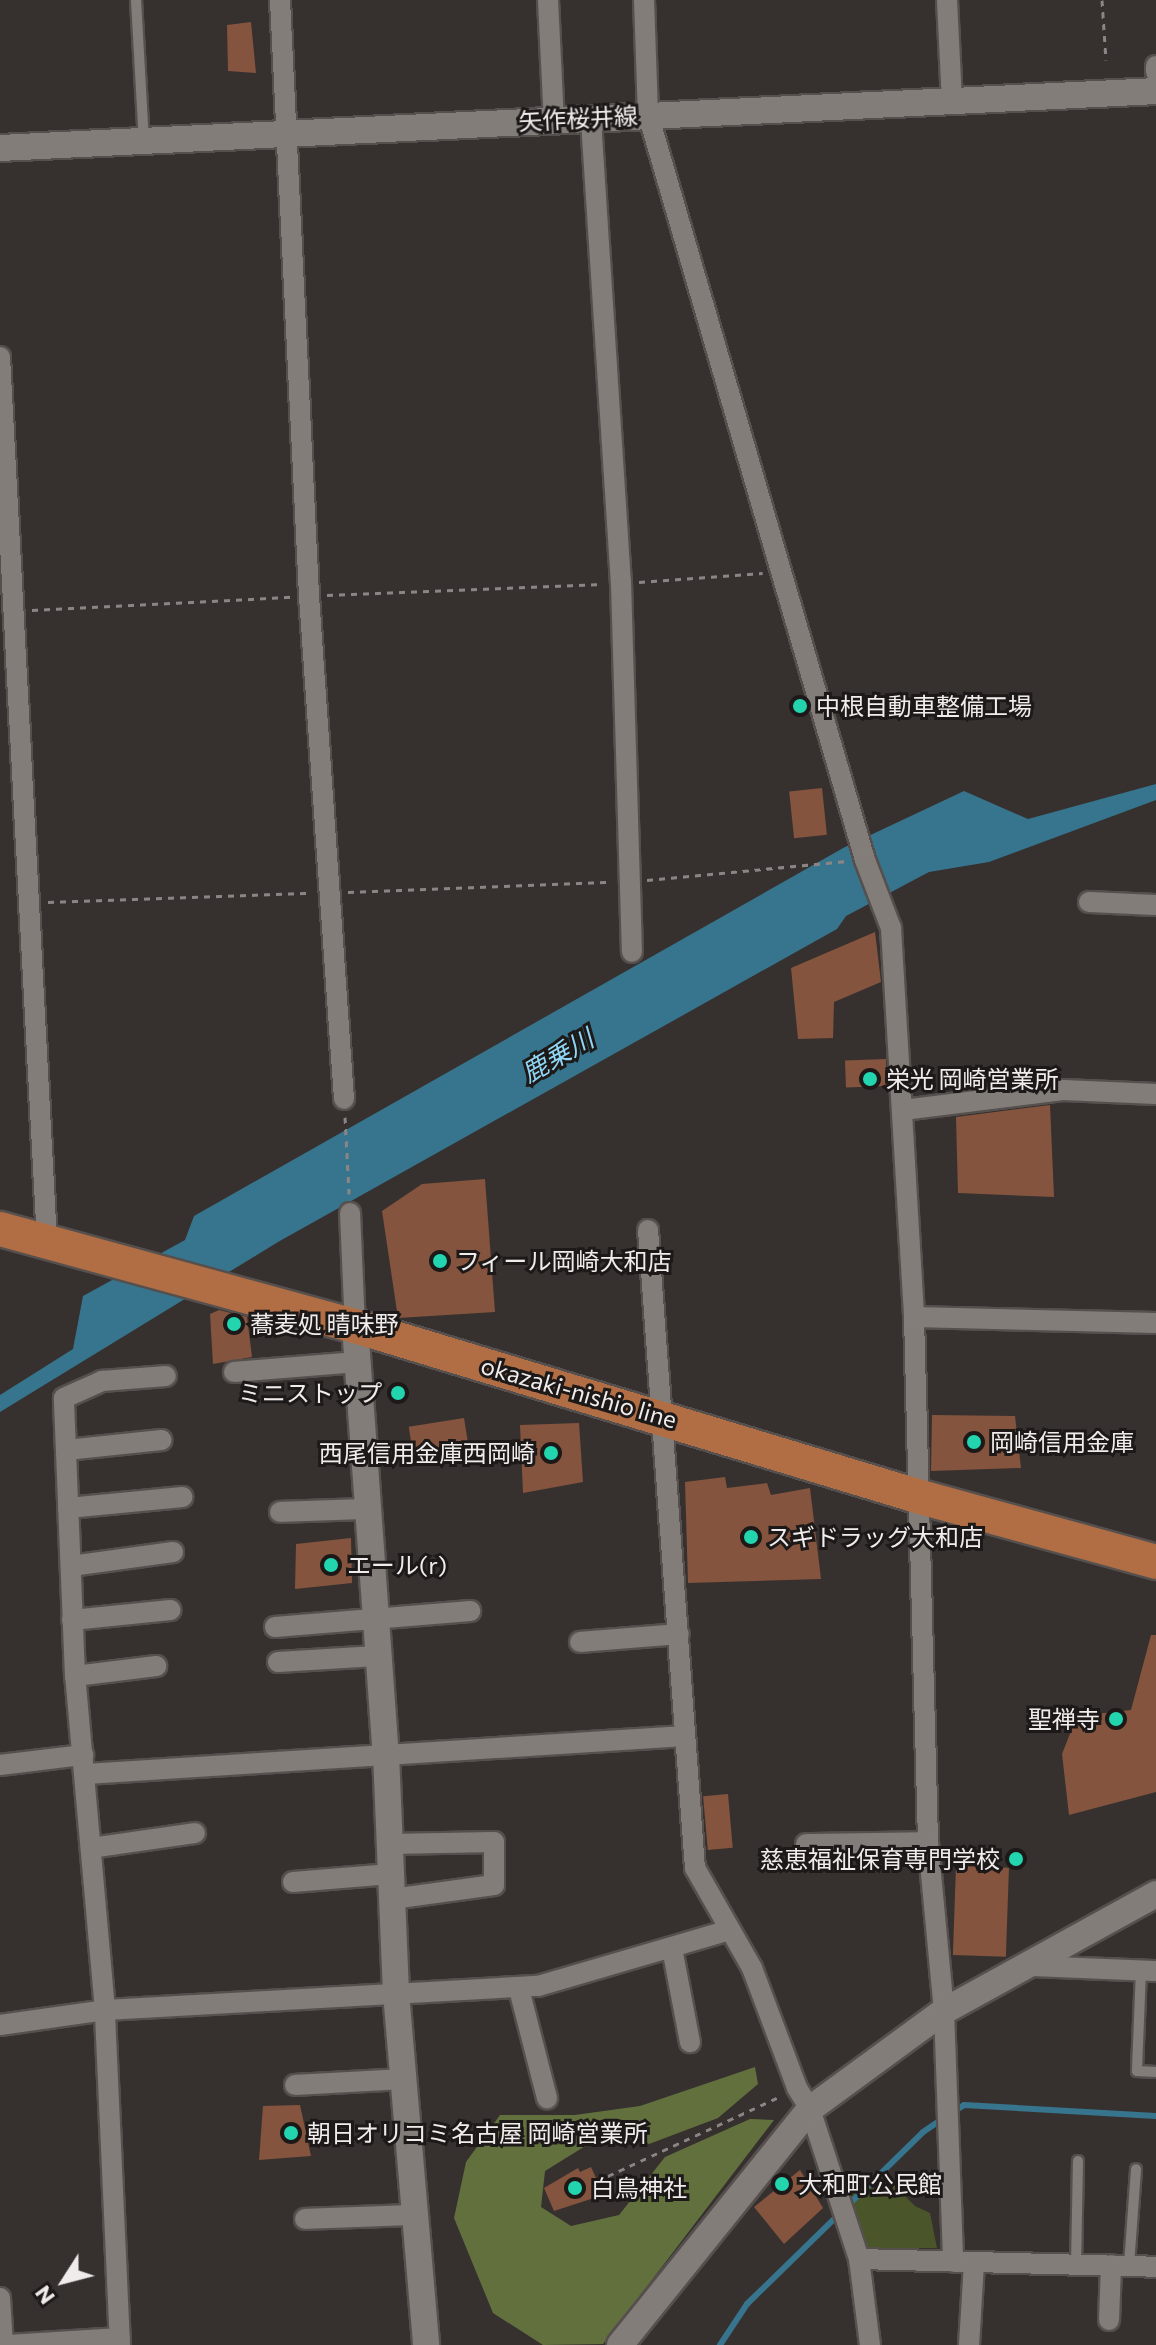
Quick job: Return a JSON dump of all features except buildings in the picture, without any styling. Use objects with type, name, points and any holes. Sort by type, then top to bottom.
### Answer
[{"type":"main road","name":"okazaki-nishio line","points":[[0,1229],[355,1326],[917,1496],[1156,1562]]},
{"type":"street","points":[[280,0],[289,133],[309,596],[344,1099]]},
{"type":"street","points":[[548,0],[554,121]]},
{"type":"street","points":[[644,0],[648,114],[865,860],[891,928],[914,1317],[928,1842],[944,2011],[953,2262]]},
{"type":"street","points":[[947,0],[952,102]]},
{"type":"street","points":[[1156,66],[1156,72]]},
{"type":"street","name":"矢作桜井線","points":[[0,148],[1156,91]]},
{"type":"street","points":[[591,120],[621,583],[632,952]]},
{"type":"street","points":[[0,357],[47,1243]]},
{"type":"street","points":[[1089,902],[1156,905]]},
{"type":"street","points":[[903,1110],[1063,1090],[1156,1094]]},
{"type":"street","points":[[350,1213],[357,1362],[386,1754],[396,1993],[426,2345]]},
{"type":"street","points":[[648,1230],[663,1417],[669,1555],[679,1634],[695,1868],[752,1968],[803,2099],[859,2259],[870,2345]]},
{"type":"street","points":[[914,1317],[1034,1316],[1156,1323]]},
{"type":"street","points":[[234,1372],[357,1362]]},
{"type":"street","points":[[0,2298],[5,2345],[120,2341],[105,2010],[75,1676],[64,1398],[102,1381],[166,1376]]},
{"type":"street","points":[[66,1450],[161,1440]]},
{"type":"street","points":[[68,1508],[182,1497]]},
{"type":"street","points":[[280,1512],[368,1509]]},
{"type":"street","points":[[71,1566],[173,1552]]},
{"type":"street","points":[[72,1620],[170,1610]]},
{"type":"street","points":[[275,1627],[470,1611]]},
{"type":"street","points":[[580,1642],[679,1634]]},
{"type":"street","points":[[278,1662],[377,1656]]},
{"type":"street","points":[[75,1676],[156,1666]]},
{"type":"street","points":[[0,1765],[386,1754],[685,1736]]},
{"type":"street","points":[[91,1848],[195,1833]]},
{"type":"street","points":[[293,1882],[392,1886],[494,1885],[494,1842],[390,1844]]},
{"type":"street","points":[[806,1844],[928,1842]]},
{"type":"street","points":[[620,2345],[803,2099],[944,2011],[1031,1966],[1156,1894]]},
{"type":"street","points":[[0,2025],[105,2010],[519,1989],[590,1975],[729,1930]]},
{"type":"street","points":[[672,1948],[690,2042]]},
{"type":"street","points":[[1031,1966],[1148,1970]]},
{"type":"street","points":[[519,1989],[547,2098]]},
{"type":"street","points":[[295,2085],[403,2079]]},
{"type":"street","points":[[305,2219],[415,2215]]},
{"type":"street","points":[[859,2259],[1156,2267]]},
{"type":"street","points":[[969,2345],[974,2264]]},
{"type":"street","points":[[1109,2320],[1120,2265]]},
{"type":"lane","points":[[136,0],[144,141]]},
{"type":"lane","points":[[1148,1970],[1137,2071],[1156,2072]]},
{"type":"lane","points":[[1076,2265],[1078,2161]]},
{"type":"lane","points":[[1120,2265],[1136,2169]]},
{"type":"path","points":[[1102,0],[1106,60]]},
{"type":"path","points":[[13,611],[621,583],[781,571]]},
{"type":"path","points":[[29,902],[631,881],[865,860]]},
{"type":"path","points":[[344,1099],[350,1213]]},
{"type":"path","points":[[597,2181],[803,2099]]},
{"type":"green space","points":[[755,2067],[758,2084],[718,2118],[649,2144],[616,2127],[545,2171],[541,2207],[571,2226],[619,2215],[665,2157],[750,2119],[774,2120],[603,2344],[543,2345],[493,2313],[454,2218],[466,2162],[500,2115],[575,2115],[640,2106]]},
{"type":"green space","points":[[891,2182],[915,2206],[930,2213],[937,2248],[868,2248],[849,2193]]},
{"type":"water","name":"鹿乗川","points":[[1156,784],[1156,800],[989,862],[929,872],[846,916],[837,929],[278,1242],[0,1412],[0,1395],[73,1349],[83,1296],[185,1240],[194,1216],[845,847],[964,791],[1028,819]]},
{"type":"waterway","points":[[953,2112],[964,2105],[1156,2116]]},
{"type":"waterway","points":[[720,2345],[747,2304],[923,2132],[944,2118]]},
{"type":"place","name":"中根自動車整備工場","points":[[800,706]]},
{"type":"place","name":"栄光 岡崎営業所","points":[[870,1079]]},
{"type":"place","name":"フィール岡崎大和店","points":[[440,1261]]},
{"type":"place","name":"蕎麦処 晴味野","points":[[234,1324]]},
{"type":"place","name":"ミニストップ","points":[[398,1393]]},
{"type":"place","name":"岡崎信用金庫","points":[[974,1442]]},
{"type":"place","name":"西尾信用金庫西岡崎","points":[[551,1453]]},
{"type":"place","name":"スギドラッグ大和店","points":[[751,1537]]},
{"type":"place","name":"エール(r)","points":[[331,1565]]},
{"type":"place","name":"聖禅寺","points":[[1116,1719]]},
{"type":"place","name":"慈恵福祉保育専門学校","points":[[1016,1859]]},
{"type":"place","name":"朝日オリコミ名古屋 岡崎営業所","points":[[291,2133]]},
{"type":"place","name":"大和町公民館","points":[[782,2184]]},
{"type":"place","name":"白鳥神社","points":[[575,2188]]}]
